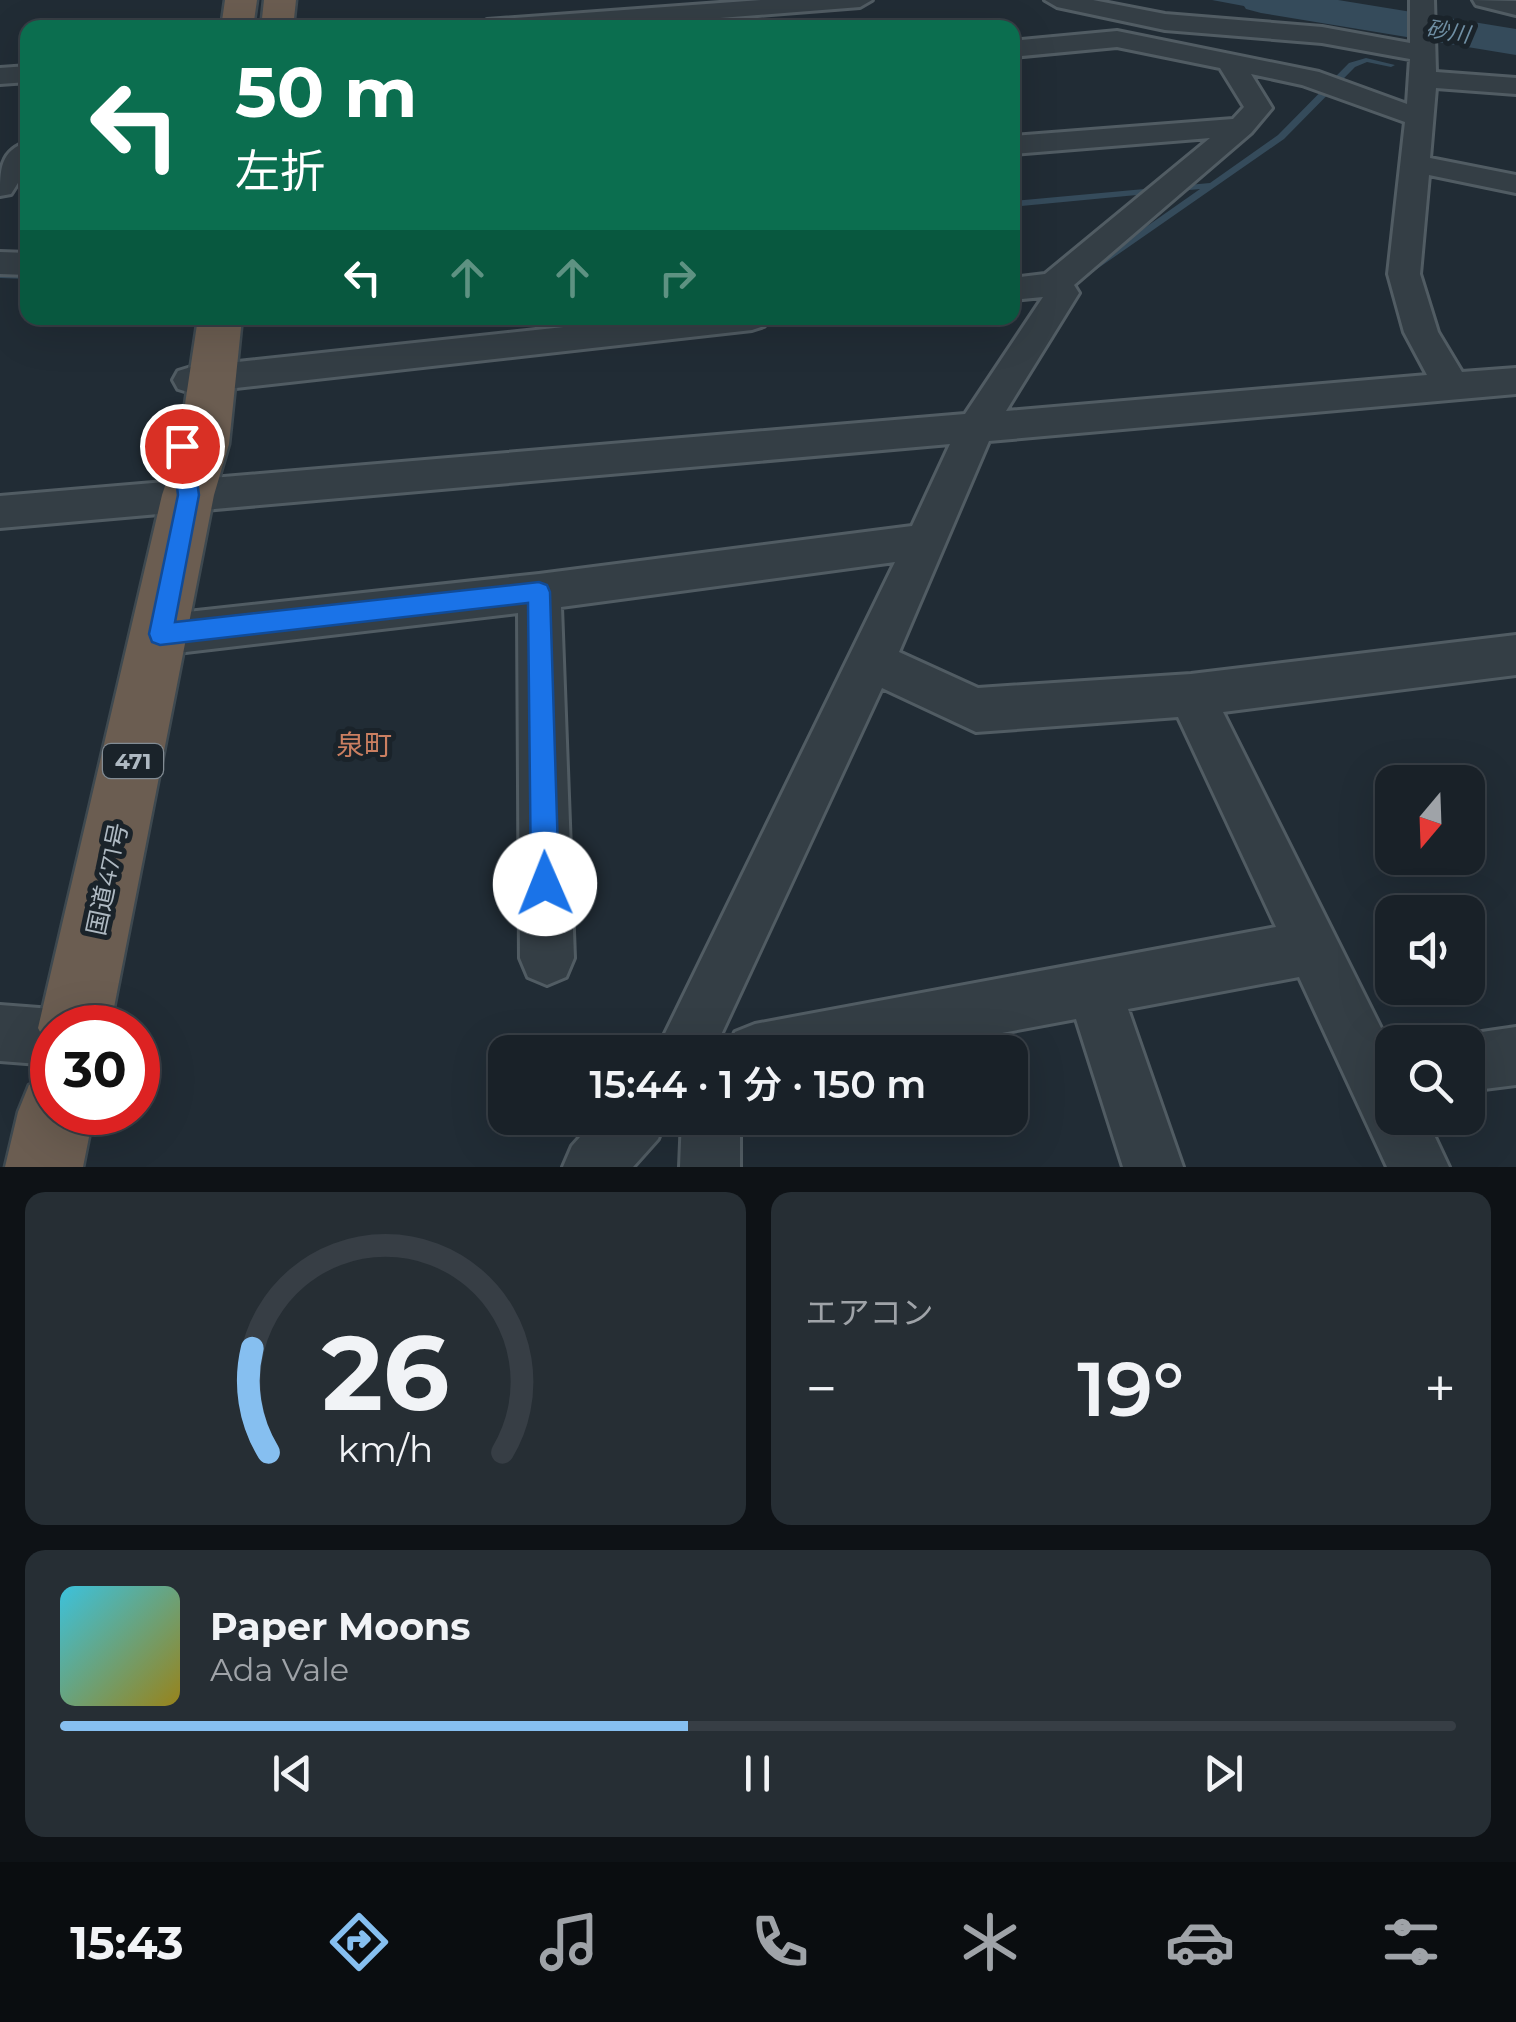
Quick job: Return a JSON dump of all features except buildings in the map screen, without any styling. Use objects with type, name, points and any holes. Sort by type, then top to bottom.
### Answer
[{"type":"highway","name":"国道471号","points":[[79,1005],[188,495],[204,444],[199,325]]},
{"type":"highway","name":"国道471号","points":[[202,378],[218,325]]},
{"type":"highway","points":[[44,1167],[51,1135]]},
{"type":"street","points":[[594,20],[860,0]]},
{"type":"street","points":[[1056,0],[1164,22],[1322,35],[1424,66],[1516,86]]},
{"type":"street","points":[[1485,0],[1516,8]]},
{"type":"street","points":[[1422,5],[1424,66],[1418,164],[1404,274],[1421,332],[1452,387]]},
{"type":"street","points":[[1020,48],[1117,39],[1314,80],[1420,118]]},
{"type":"street","points":[[1020,288],[1054,284],[1241,127],[1258,108],[1230,62]]},
{"type":"street","points":[[1020,143],[1241,127]]},
{"type":"street","points":[[0,187],[20,155]]},
{"type":"street","points":[[1418,164],[1516,184]]},
{"type":"street","points":[[692,1035],[872,661],[976,428],[1062,293],[1054,284]]},
{"type":"street","points":[[202,378],[688,325]]},
{"type":"street","points":[[0,512],[1514,384]]},
{"type":"street","points":[[160,634],[539,592],[925,541]]},
{"type":"street","points":[[539,592],[547,958]]},
{"type":"street","points":[[872,661],[976,710],[1190,694],[1516,656]]},
{"type":"street","points":[[1190,694],[1375,1067]]},
{"type":"street","points":[[844,1035],[1313,947]]},
{"type":"street","points":[[1094,988],[1153,1167]]},
{"type":"street","points":[[0,1033],[30,1035]]},
{"type":"street","points":[[1485,1060],[1516,1056]]},
{"type":"street","points":[[593,1167],[622,1135]]},
{"type":"street","points":[[710,1167],[711,1135]]},
{"type":"street","points":[[1406,1135],[1419,1167]]},
{"type":"water","points":[[1212,0],[1313,0],[1356,7],[1323,21]]},
{"type":"waterway","name":"砂川","points":[[1261,0],[1516,42]]},
{"type":"waterway","points":[[1212,185],[1281,137],[1352,65],[1366,60],[1391,65]]},
{"type":"waterway","points":[[1020,203],[1212,185]]},
{"type":"waterway","points":[[1091,269],[1212,185]]},
{"type":"waterway","points":[[0,275],[20,276]]},
{"type":"district","name":"泉町","points":[[364,745]]},
{"type":"route","points":[[182,446],[188,495],[182,540],[160,634],[539,592],[545,884]]}]
